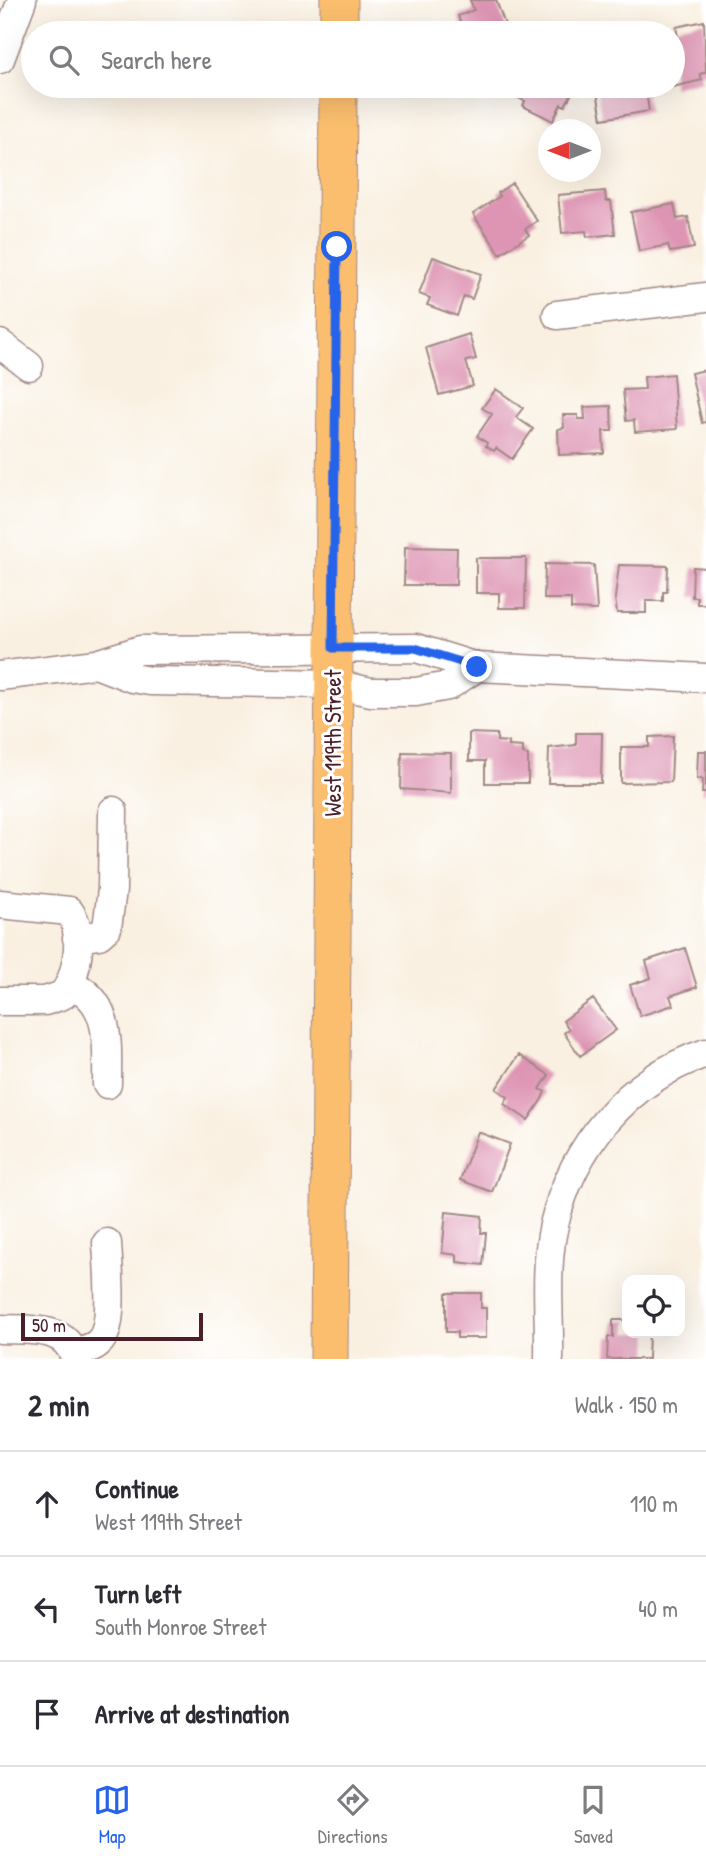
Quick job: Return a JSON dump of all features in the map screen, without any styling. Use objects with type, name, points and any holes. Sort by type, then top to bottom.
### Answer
[{"type":"main road","points":[[339,0],[339,21]]},
{"type":"main road","name":"West 119th Street","points":[[329,1359],[338,98]]},
{"type":"street","points":[[0,59],[22,0]]},
{"type":"street","points":[[557,315],[706,296]]},
{"type":"street","points":[[0,344],[29,366]]},
{"type":"street","points":[[0,676],[96,664],[132,678],[150,681],[333,666],[415,648],[477,667],[706,678]]},
{"type":"street","points":[[333,666],[371,692],[416,692],[448,686],[477,667]]},
{"type":"street","points":[[77,938],[99,935],[107,928],[112,890],[113,811]]},
{"type":"street","points":[[0,904],[69,911],[73,917],[77,938],[77,953],[70,984],[63,995],[56,998],[0,1001]]},
{"type":"street","points":[[70,984],[90,995],[101,1009],[107,1050],[107,1084]]},
{"type":"street","points":[[549,1359],[554,1226],[575,1166],[611,1112],[653,1077],[706,1053]]},
{"type":"street","points":[[0,1329],[57,1334],[74,1355],[92,1347],[104,1336],[107,1243]]},
{"type":"building","points":[[470,0],[496,0],[504,21],[460,21],[458,16],[474,10]]},
{"type":"building","points":[[704,21],[706,72],[700,74],[702,80],[685,84],[685,25]]},
{"type":"building","points":[[518,98],[569,98],[565,106],[561,104],[554,119],[523,106],[525,101]]},
{"type":"building","points":[[598,98],[647,98],[649,111],[602,119]]},
{"type":"building","points":[[512,183],[537,221],[525,229],[529,235],[500,254],[473,214],[500,196],[498,193]]},
{"type":"building","points":[[605,191],[606,201],[611,201],[615,234],[587,237],[586,231],[562,233],[558,195]]},
{"type":"building","points":[[674,204],[677,219],[688,217],[694,248],[670,252],[668,245],[639,251],[631,212]]},
{"type":"building","points":[[433,257],[481,274],[472,299],[464,296],[457,316],[427,305],[430,298],[419,294]]},
{"type":"building","points":[[469,334],[476,359],[466,361],[473,386],[439,395],[426,348]]},
{"type":"building","points":[[706,370],[706,422],[702,423],[691,373]]},
{"type":"building","points":[[673,374],[677,429],[635,432],[634,420],[626,421],[623,390],[645,389],[644,377]]},
{"type":"building","points":[[496,389],[523,408],[516,417],[533,429],[512,459],[496,448],[494,451],[486,446],[487,443],[477,436],[492,414],[482,408]]},
{"type":"building","points":[[611,406],[612,431],[603,431],[604,453],[559,455],[558,429],[564,428],[563,415],[578,415],[578,419],[585,419],[584,407]]},
{"type":"building","points":[[405,547],[457,548],[456,585],[404,585]]},
{"type":"building","points":[[476,558],[526,558],[525,608],[499,608],[499,593],[476,593]]},
{"type":"building","points":[[545,564],[594,565],[597,610],[571,609],[571,599],[544,599]]},
{"type":"building","points":[[619,565],[668,566],[667,592],[663,592],[663,601],[646,601],[646,613],[617,613],[615,598]]},
{"type":"building","points":[[693,567],[706,568],[706,604],[697,604],[697,597],[692,597]]},
{"type":"building","points":[[469,733],[497,734],[497,741],[509,742],[509,746],[523,747],[523,754],[528,755],[528,783],[485,783],[485,761],[469,761]]},
{"type":"building","points":[[576,733],[602,733],[601,783],[548,783],[549,748],[576,745]]},
{"type":"building","points":[[673,736],[671,782],[621,783],[621,747],[649,747],[649,737]]},
{"type":"building","points":[[698,751],[706,751],[706,793],[702,793],[703,779],[697,779]]},
{"type":"building","points":[[402,752],[451,753],[451,793],[401,789]]},
{"type":"building","points":[[685,948],[697,987],[670,996],[673,1005],[640,1016],[630,985],[651,978],[646,961]]},
{"type":"building","points":[[593,999],[616,1030],[580,1056],[564,1033],[569,1029],[563,1021]]},
{"type":"building","points":[[519,1055],[549,1075],[540,1089],[545,1092],[542,1099],[528,1120],[504,1104],[508,1097],[496,1089]]},
{"type":"building","points":[[478,1132],[510,1144],[492,1192],[460,1180]]},
{"type":"building","points":[[446,1212],[482,1216],[481,1233],[486,1233],[483,1265],[457,1262],[457,1255],[442,1253]]},
{"type":"building","points":[[446,1293],[481,1293],[481,1308],[486,1308],[486,1338],[457,1338],[457,1332],[446,1332]]},
{"type":"building","points":[[613,1320],[622,1320],[622,1338],[649,1338],[648,1359],[607,1359],[608,1337],[613,1337]]},
{"type":"route","points":[[337,247],[333,648],[415,648],[477,667]]}]
